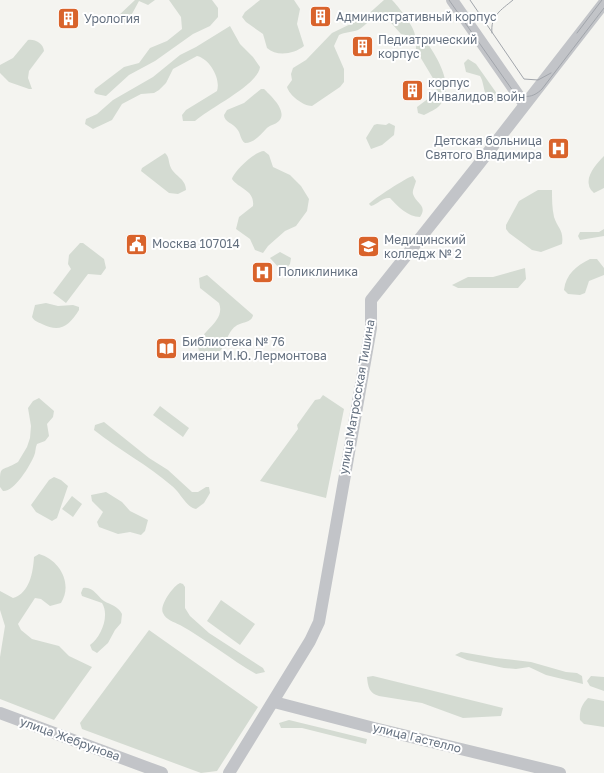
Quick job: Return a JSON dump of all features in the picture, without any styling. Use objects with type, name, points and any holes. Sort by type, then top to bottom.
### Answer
[{"type":"street","points":[[452,0],[525,105]]},
{"type":"street","name":"улица Матросская Тишина","points":[[229,773],[274,702],[310,641],[319,622],[371,328],[371,300],[604,3]]},
{"type":"street","name":"улица Гастелло","points":[[274,702],[560,773]]},
{"type":"street","name":"улица Жебрунова","points":[[0,713],[162,773]]},
{"type":"shaded area","points":[[135,0],[155,0],[148,5],[139,1],[127,23],[121,24],[118,22],[117,17]]},
{"type":"shaded area","points":[[169,0],[212,0],[218,8],[218,17],[210,26],[193,34],[155,61],[129,75],[106,96],[96,94],[94,92],[95,89],[124,67],[139,63],[150,48],[167,41],[182,29],[181,17]]},
{"type":"shaded area","points":[[260,0],[294,0],[300,9],[297,24],[304,46],[291,53],[276,53],[267,48],[263,34],[246,22],[242,17],[245,12]]},
{"type":"shaded area","points":[[384,0],[392,0],[398,7],[413,29],[415,37],[401,34],[385,16],[373,18],[358,30],[339,35],[334,46],[344,69],[344,82],[340,87],[312,106],[308,106],[293,97],[287,87],[292,80],[291,74],[293,68],[306,60],[332,33],[365,17]]},
{"type":"shaded area","points":[[230,26],[240,44],[253,57],[260,67],[257,74],[251,81],[232,96],[195,121],[183,121],[182,115],[186,110],[217,91],[218,86],[216,75],[206,61],[197,56],[173,69],[166,83],[159,90],[154,93],[141,94],[122,104],[112,120],[93,129],[85,124],[86,119],[97,114],[113,100],[153,77],[180,55]]},
{"type":"shaded area","points":[[28,40],[38,42],[44,51],[29,71],[28,78],[32,89],[9,82],[0,73],[0,65],[13,58]]},
{"type":"shaded area","points":[[425,41],[440,64],[446,90],[440,105],[424,115],[418,113],[417,107],[429,98],[437,89],[434,80],[416,50],[416,44]]},
{"type":"shaded area","points":[[468,59],[476,64],[500,98],[499,102],[494,102],[487,97],[480,76],[466,72],[464,63]]},
{"type":"shaded area","points":[[261,89],[264,89],[278,104],[281,117],[279,121],[267,128],[254,140],[245,143],[235,127],[225,119],[224,115],[227,110],[244,103]]},
{"type":"shaded area","points":[[389,123],[395,126],[394,135],[382,145],[371,149],[366,138],[374,125],[386,125]]},
{"type":"shaded area","points":[[264,151],[269,155],[273,167],[290,175],[301,186],[309,199],[307,211],[296,226],[285,231],[268,246],[263,253],[255,250],[250,239],[236,229],[239,217],[253,206],[253,201],[252,196],[232,179],[245,162],[255,154]]},
{"type":"shaded area","points":[[165,153],[168,157],[171,168],[186,186],[186,190],[178,194],[169,193],[141,171],[142,168]]},
{"type":"shaded area","points":[[604,156],[604,188],[594,193],[589,186],[589,177],[593,169]]},
{"type":"shaded area","points":[[413,176],[416,181],[413,194],[423,210],[420,217],[411,215],[399,208],[390,198],[371,206],[369,204],[404,180]]},
{"type":"shaded area","points":[[538,190],[552,190],[552,207],[554,217],[562,236],[562,244],[541,252],[532,250],[509,233],[506,229],[506,225],[519,201]]},
{"type":"shaded area","points":[[604,229],[604,236],[580,240],[578,236],[580,232],[599,232]]},
{"type":"shaded area","points":[[80,243],[83,243],[104,259],[106,268],[101,275],[88,274],[66,303],[53,293],[71,269],[68,264],[69,255]]},
{"type":"shaded area","points":[[280,252],[291,258],[290,264],[286,269],[280,269],[270,258]]},
{"type":"shaded area","points":[[590,259],[597,259],[604,268],[604,275],[589,281],[585,293],[580,295],[568,294],[564,290],[569,275],[572,271]]},
{"type":"shaded area","points":[[525,268],[526,279],[518,288],[458,288],[452,285],[468,277],[493,277]]},
{"type":"shaded area","points":[[207,275],[253,315],[251,320],[232,329],[220,351],[211,356],[199,351],[198,345],[205,333],[215,323],[220,310],[219,303],[200,288],[199,278]]},
{"type":"shaded area","points":[[46,303],[58,306],[73,305],[79,307],[79,310],[68,324],[59,328],[48,327],[34,320],[32,317],[35,305]]},
{"type":"shaded area","points":[[323,395],[344,409],[326,498],[260,481],[298,429],[297,425],[315,400],[320,399]]},
{"type":"shaded area","points":[[39,398],[54,411],[53,417],[47,424],[49,436],[45,441],[37,444],[32,460],[17,483],[3,491],[0,487],[1,471],[4,468],[18,462],[27,447],[30,438],[31,426],[28,408],[33,401]]},
{"type":"shaded area","points":[[160,406],[189,428],[183,437],[153,415]]},
{"type":"shaded area","points":[[104,422],[149,458],[168,470],[192,492],[198,492],[206,487],[209,487],[210,493],[204,503],[196,509],[192,508],[163,478],[94,430],[95,425]]},
{"type":"shaded area","points":[[54,477],[61,480],[68,486],[57,518],[52,521],[36,512],[31,505],[49,480]]},
{"type":"shaded area","points":[[106,492],[122,502],[130,511],[148,520],[145,531],[141,535],[130,532],[118,534],[99,527],[97,522],[103,512],[92,501],[91,495]]},
{"type":"shaded area","points":[[72,496],[82,504],[73,517],[62,509]]},
{"type":"shaded area","points":[[39,554],[46,557],[58,567],[65,581],[66,588],[64,596],[61,603],[50,606],[41,599],[35,598],[18,624],[21,630],[32,639],[59,646],[69,656],[92,667],[54,720],[0,699],[0,657],[5,626],[0,610],[0,591],[13,598],[23,592],[30,581],[34,557]]},
{"type":"shaded area","points":[[180,583],[185,587],[185,608],[190,616],[209,633],[263,668],[265,672],[256,674],[200,637],[166,617],[162,610],[167,596]]},
{"type":"shaded area","points":[[83,588],[90,588],[104,601],[116,607],[122,614],[121,623],[115,630],[108,643],[97,653],[92,650],[90,645],[101,632],[105,620],[104,608],[102,603],[82,596],[81,593]]},
{"type":"shaded area","points":[[221,600],[255,624],[240,645],[207,621]]},
{"type":"shaded area","points":[[149,630],[258,707],[217,771],[201,773],[82,729],[80,723]]},
{"type":"shaded area","points":[[461,652],[531,662],[566,672],[577,673],[582,676],[583,684],[546,675],[529,667],[516,669],[504,668],[467,660],[455,655]]},
{"type":"shaded area","points":[[373,676],[503,708],[501,716],[463,718],[422,703],[379,696],[373,693],[369,687],[367,677]]},
{"type":"shaded area","points":[[591,676],[604,677],[604,691],[590,686],[587,681]]},
{"type":"shaded area","points":[[588,698],[604,701],[604,727],[584,724],[580,720],[581,708]]},
{"type":"shaded area","points":[[289,720],[367,739],[366,744],[302,728],[281,728],[279,723]]},
{"type":"tram line","points":[[449,0],[513,91],[524,96],[532,96],[542,89],[604,8]]},
{"type":"tram line","points":[[470,0],[524,79],[538,80],[551,73]]},
{"type":"tram line","points":[[492,33],[493,22],[497,14],[513,0]]},
{"type":"tram line","points":[[577,33],[602,0]]},
{"type":"place","name":"Административный корпус","points":[[321,17]]},
{"type":"place","name":"Урология","points":[[68,19]]},
{"type":"place","name":"Педиатрический корпус","points":[[363,47]]},
{"type":"place","name":"корпус Инвалидов войн","points":[[412,90]]},
{"type":"place","name":"Детская больница Святого Владимира","points":[[558,148]]},
{"type":"place","name":"Москва 107014","points":[[136,244]]},
{"type":"place","name":"Медицинский колледж № 2","points":[[368,247]]},
{"type":"place","name":"Поликлиника","points":[[262,272]]},
{"type":"place","name":"Библиотека № 76 имени М.Ю. Лермонтова","points":[[166,349]]}]
